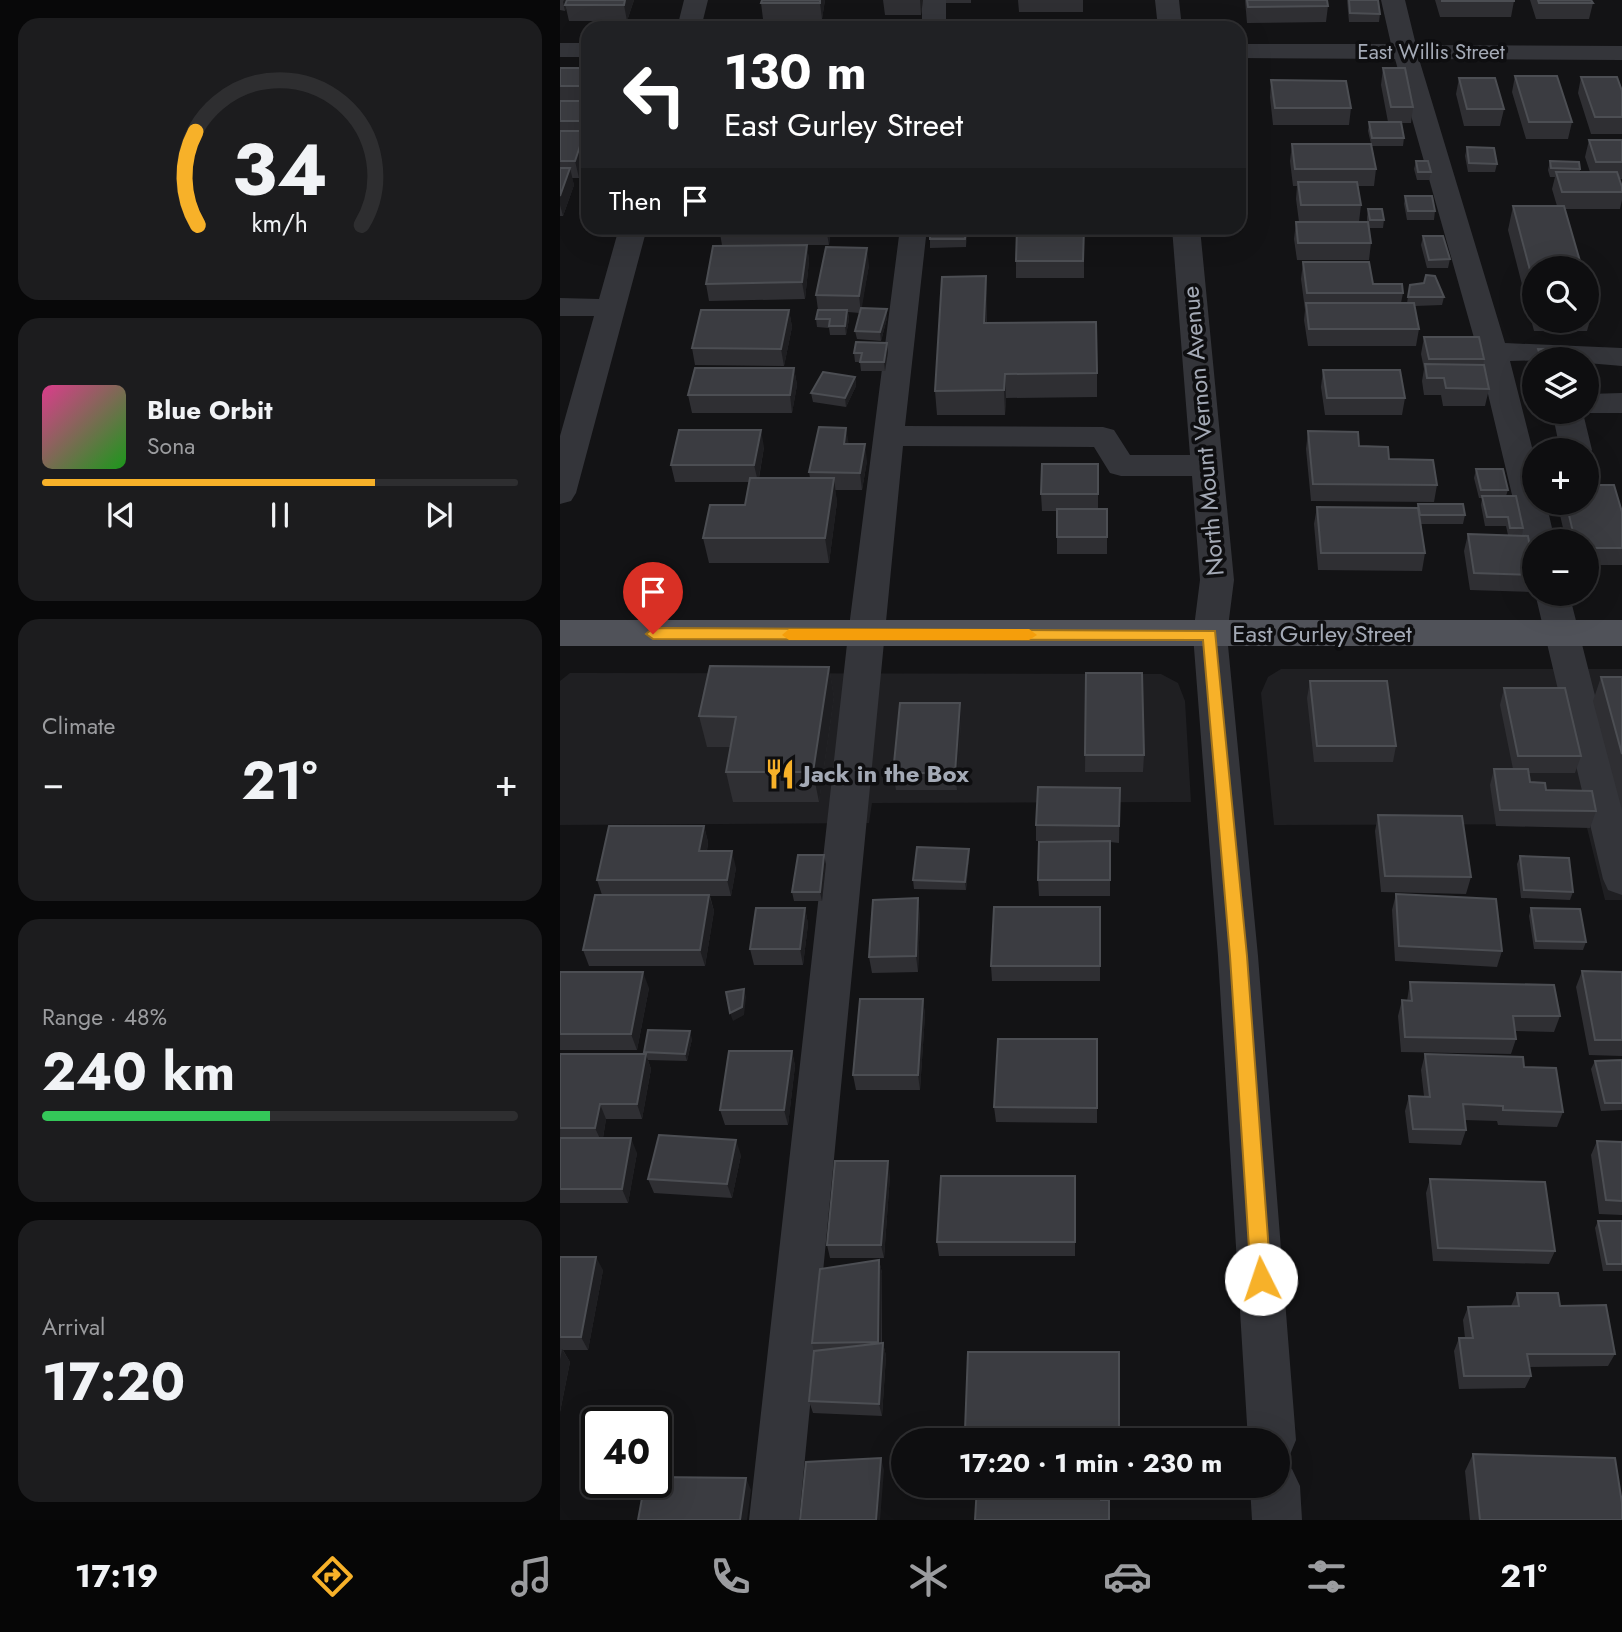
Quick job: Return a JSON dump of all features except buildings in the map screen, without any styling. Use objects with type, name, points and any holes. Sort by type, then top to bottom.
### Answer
[{"type":"main road","name":"East Gurley Street","points":[[560,633],[1622,633]]},
{"type":"street","points":[[691,21],[696,0]]},
{"type":"street","points":[[934,0],[934,21]]},
{"type":"street","points":[[1167,0],[1169,21]]},
{"type":"street","points":[[1393,0],[1405,51],[1522,461]]},
{"type":"street","points":[[560,50],[581,50]]},
{"type":"street","name":"East Willis Street","points":[[1246,51],[1622,53]]},
{"type":"street","points":[[560,493],[632,235]]},
{"type":"street","points":[[774,1520],[865,635],[912,235]]},
{"type":"street","name":"North Mount Vernon Avenue","points":[[1187,235],[1217,580],[1210,635],[1238,956],[1271,1428]]},
{"type":"street","points":[[560,307],[611,308]]},
{"type":"street","points":[[1493,352],[1563,352],[1622,357]]},
{"type":"street","points":[[1599,404],[1622,403]]},
{"type":"street","points":[[1509,418],[1522,415]]},
{"type":"street","points":[[889,436],[1103,437],[1121,466],[1207,465]]},
{"type":"street","points":[[1555,606],[1622,879]]},
{"type":"street","points":[[1276,1498],[1277,1520]]},
{"type":"shaded area","points":[[1281,669],[1622,669],[1622,900],[1605,900],[1586,824],[1274,825],[1261,693],[1268,677]]},
{"type":"shaded area","points":[[570,673],[1161,674],[1178,683],[1185,701],[1191,802],[872,803],[869,823],[560,825],[560,681]]},
{"type":"slow traffic","points":[[789,635],[1029,635]]},
{"type":"place","name":"Jack in the Box","points":[[780,774]]},
{"type":"route","points":[[653,634],[1210,635],[1238,956],[1261,1279]]}]
